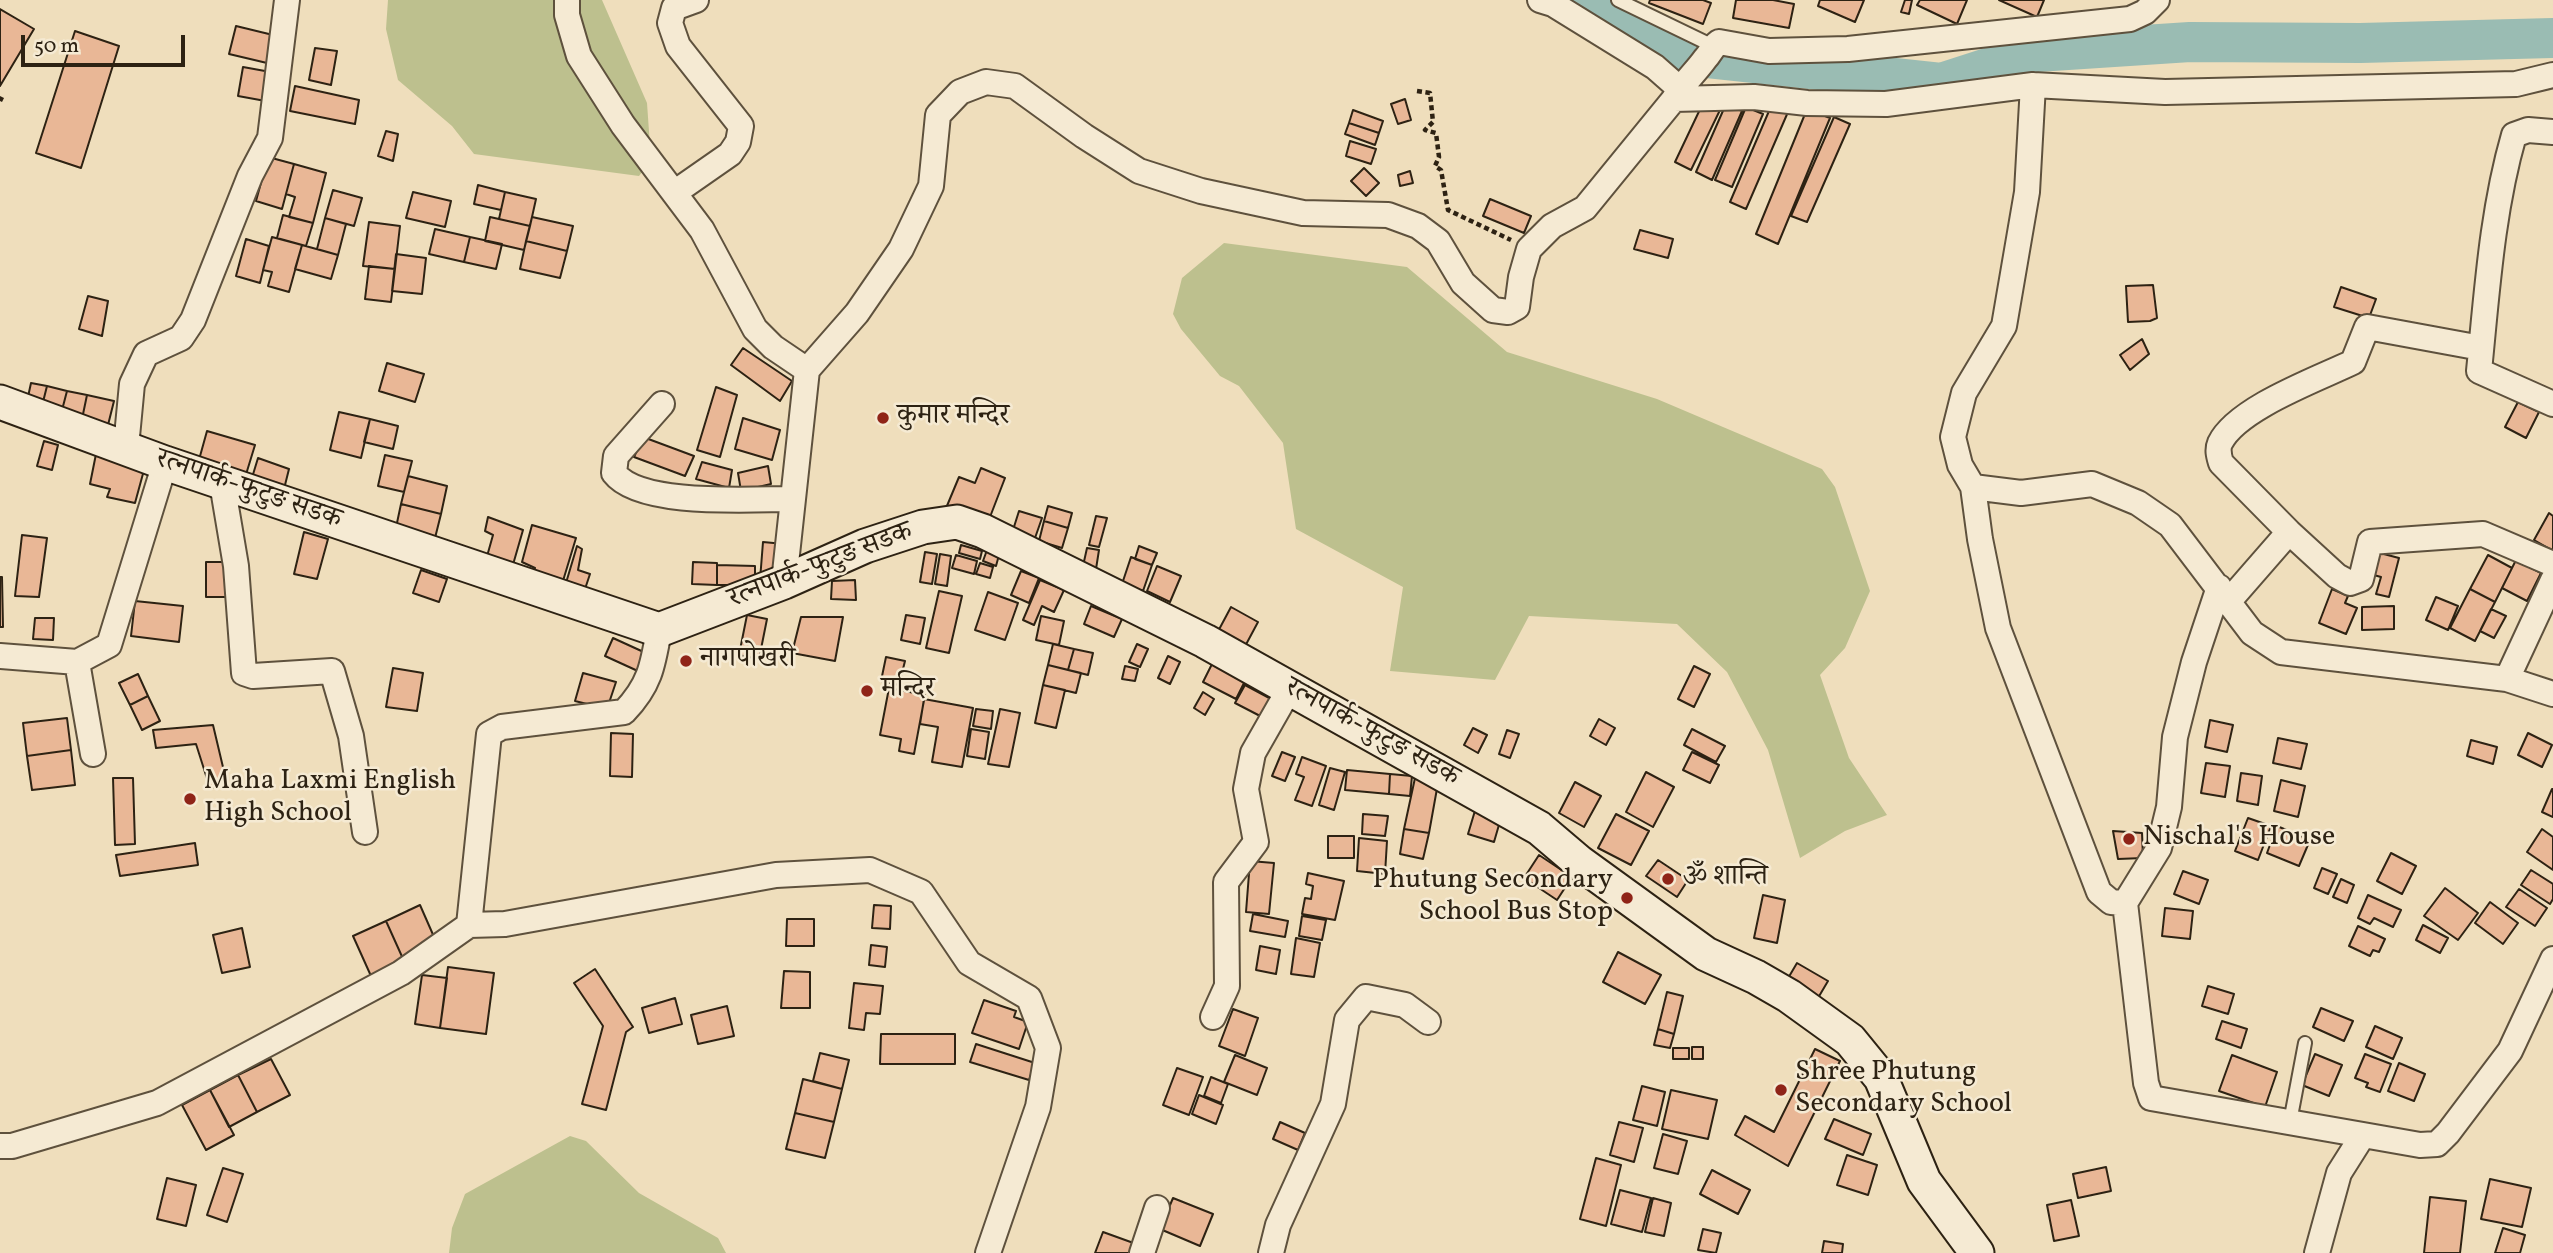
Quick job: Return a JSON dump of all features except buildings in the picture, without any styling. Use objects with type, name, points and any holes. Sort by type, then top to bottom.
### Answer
[{"type":"street","points":[[126,447],[132,384],[146,354],[181,338],[193,320],[250,176],[270,138],[287,0]]},
{"type":"street","points":[[567,0],[567,15],[579,55],[624,125],[702,230],[755,329],[774,347],[807,370]]},
{"type":"street","points":[[674,193],[730,154],[738,142],[741,126],[678,46],[674,35],[670,23],[674,8],[696,0]]},
{"type":"street","points":[[1540,0],[1553,5],[1655,67],[1677,94],[1754,97],[1807,103],[1886,104],[2033,85],[2192,92],[2516,84],[2553,75]]},
{"type":"street","points":[[784,582],[807,370],[857,313],[901,249],[931,186],[938,115],[960,92],[986,82],[1015,86],[1084,136],[1139,171],[1201,191],[1303,212],[1388,215],[1418,226],[1438,241],[1463,284],[1493,310],[1508,312],[1517,307],[1521,277],[1529,249],[1552,226],[1584,208],[1620,169],[1719,42],[1769,51],[1848,49],[2130,19],[2145,12],[2157,0]]},
{"type":"street","points":[[2033,85],[2026,192],[2004,326],[1964,393],[1953,437],[1960,465],[1973,487],[1980,539],[1998,628],[2099,892],[2111,902],[2125,903]]},
{"type":"street","points":[[2553,132],[2528,130],[2514,135],[2494,231],[2479,371],[2553,404]]},
{"type":"street","points":[[2481,348],[2367,327],[2353,362],[2267,402],[2243,418],[2221,441],[2218,452],[2221,463],[2289,532],[2337,576],[2350,583],[2361,579],[2370,542],[2483,534],[2553,564]]},
{"type":"street","name":"रत्नपार्क-फुटुङ सडक","points":[[0,402],[164,463],[659,630],[784,582],[865,546],[923,527],[957,522],[983,531],[1174,624],[1539,828],[1579,862],[1706,954],[1789,996],[1850,1040],[1881,1077],[1924,1181],[1977,1253]]},
{"type":"street","points":[[662,404],[616,456],[614,472],[620,480],[670,498],[792,499]]},
{"type":"street","points":[[0,656],[77,662],[109,645],[164,463]]},
{"type":"street","points":[[222,483],[236,566],[244,673],[253,676],[332,671],[351,736],[365,832]]},
{"type":"street","points":[[1973,487],[2021,493],[2092,484],[2138,503],[2171,526],[2252,633],[2281,652],[2507,679],[2553,694]]},
{"type":"street","points":[[2289,532],[2223,594],[2194,662],[2175,737],[2169,807],[2159,848],[2125,903],[2146,1083],[2151,1098],[2420,1145],[2437,1144],[2510,1051],[2553,959]]},
{"type":"street","points":[[2507,679],[2553,580]]},
{"type":"street","points":[[469,926],[489,734],[502,727],[624,712],[652,671],[659,630]]},
{"type":"street","points":[[77,662],[93,754]]},
{"type":"street","points":[[1213,1017],[1227,986],[1226,882],[1256,842],[1246,789],[1254,754],[1290,688]]},
{"type":"street","points":[[0,1146],[12,1146],[157,1104],[401,973],[469,926],[505,923],[776,875],[870,870],[921,892],[968,963],[1029,999],[1048,1048],[1038,1107],[988,1253]]},
{"type":"street","points":[[1271,1253],[1278,1225],[1333,1104],[1347,1020],[1366,997],[1405,1005],[1428,1022]]},
{"type":"street","points":[[2317,1253],[2339,1173],[2363,1135]]},
{"type":"street","points":[[1142,1253],[1157,1208]]},
{"type":"lane","points":[[1618,0],[1710,51]]},
{"type":"lane","points":[[2290,1122],[2305,1043]]},
{"type":"path","points":[[1417,91],[1430,93],[1433,122],[1426,130],[1436,133],[1439,157],[1435,166],[1441,170],[1448,210],[1529,249]]},
{"type":"green space","points":[[388,0],[602,0],[647,103],[651,160],[639,176],[474,154],[452,126],[398,80],[386,29]]},
{"type":"green space","points":[[1224,243],[1407,267],[1507,352],[1657,399],[1822,469],[1835,487],[1870,591],[1845,648],[1820,675],[1849,758],[1887,815],[1845,831],[1800,858],[1768,750],[1727,672],[1677,624],[1529,616],[1495,680],[1390,671],[1403,587],[1296,529],[1283,443],[1239,386],[1220,376],[1181,329],[1173,314],[1182,278]]},
{"type":"green space","points":[[570,1136],[586,1141],[639,1193],[718,1238],[726,1253],[449,1253],[452,1228],[465,1194]]},
{"type":"waterway","points":[[1579,0],[1689,56],[1941,83],[2037,52],[2190,42],[2360,43],[2553,38]]},
{"type":"place","name":"कुमार मन्दिर","points":[[883,418]]},
{"type":"place","name":"नागपोखरी","points":[[686,661]]},
{"type":"place","name":"मन्दिर","points":[[867,691]]},
{"type":"place","name":"Maha Laxmi English High School","points":[[190,799]]},
{"type":"place","name":"Nischal's House","points":[[2129,839]]},
{"type":"place","name":"ॐ शान्ति","points":[[1668,879]]},
{"type":"place","name":"Phutung Secondary School Bus Stop","points":[[1627,898]]},
{"type":"place","name":"Shree Phutung Secondary School","points":[[1781,1090]]}]
